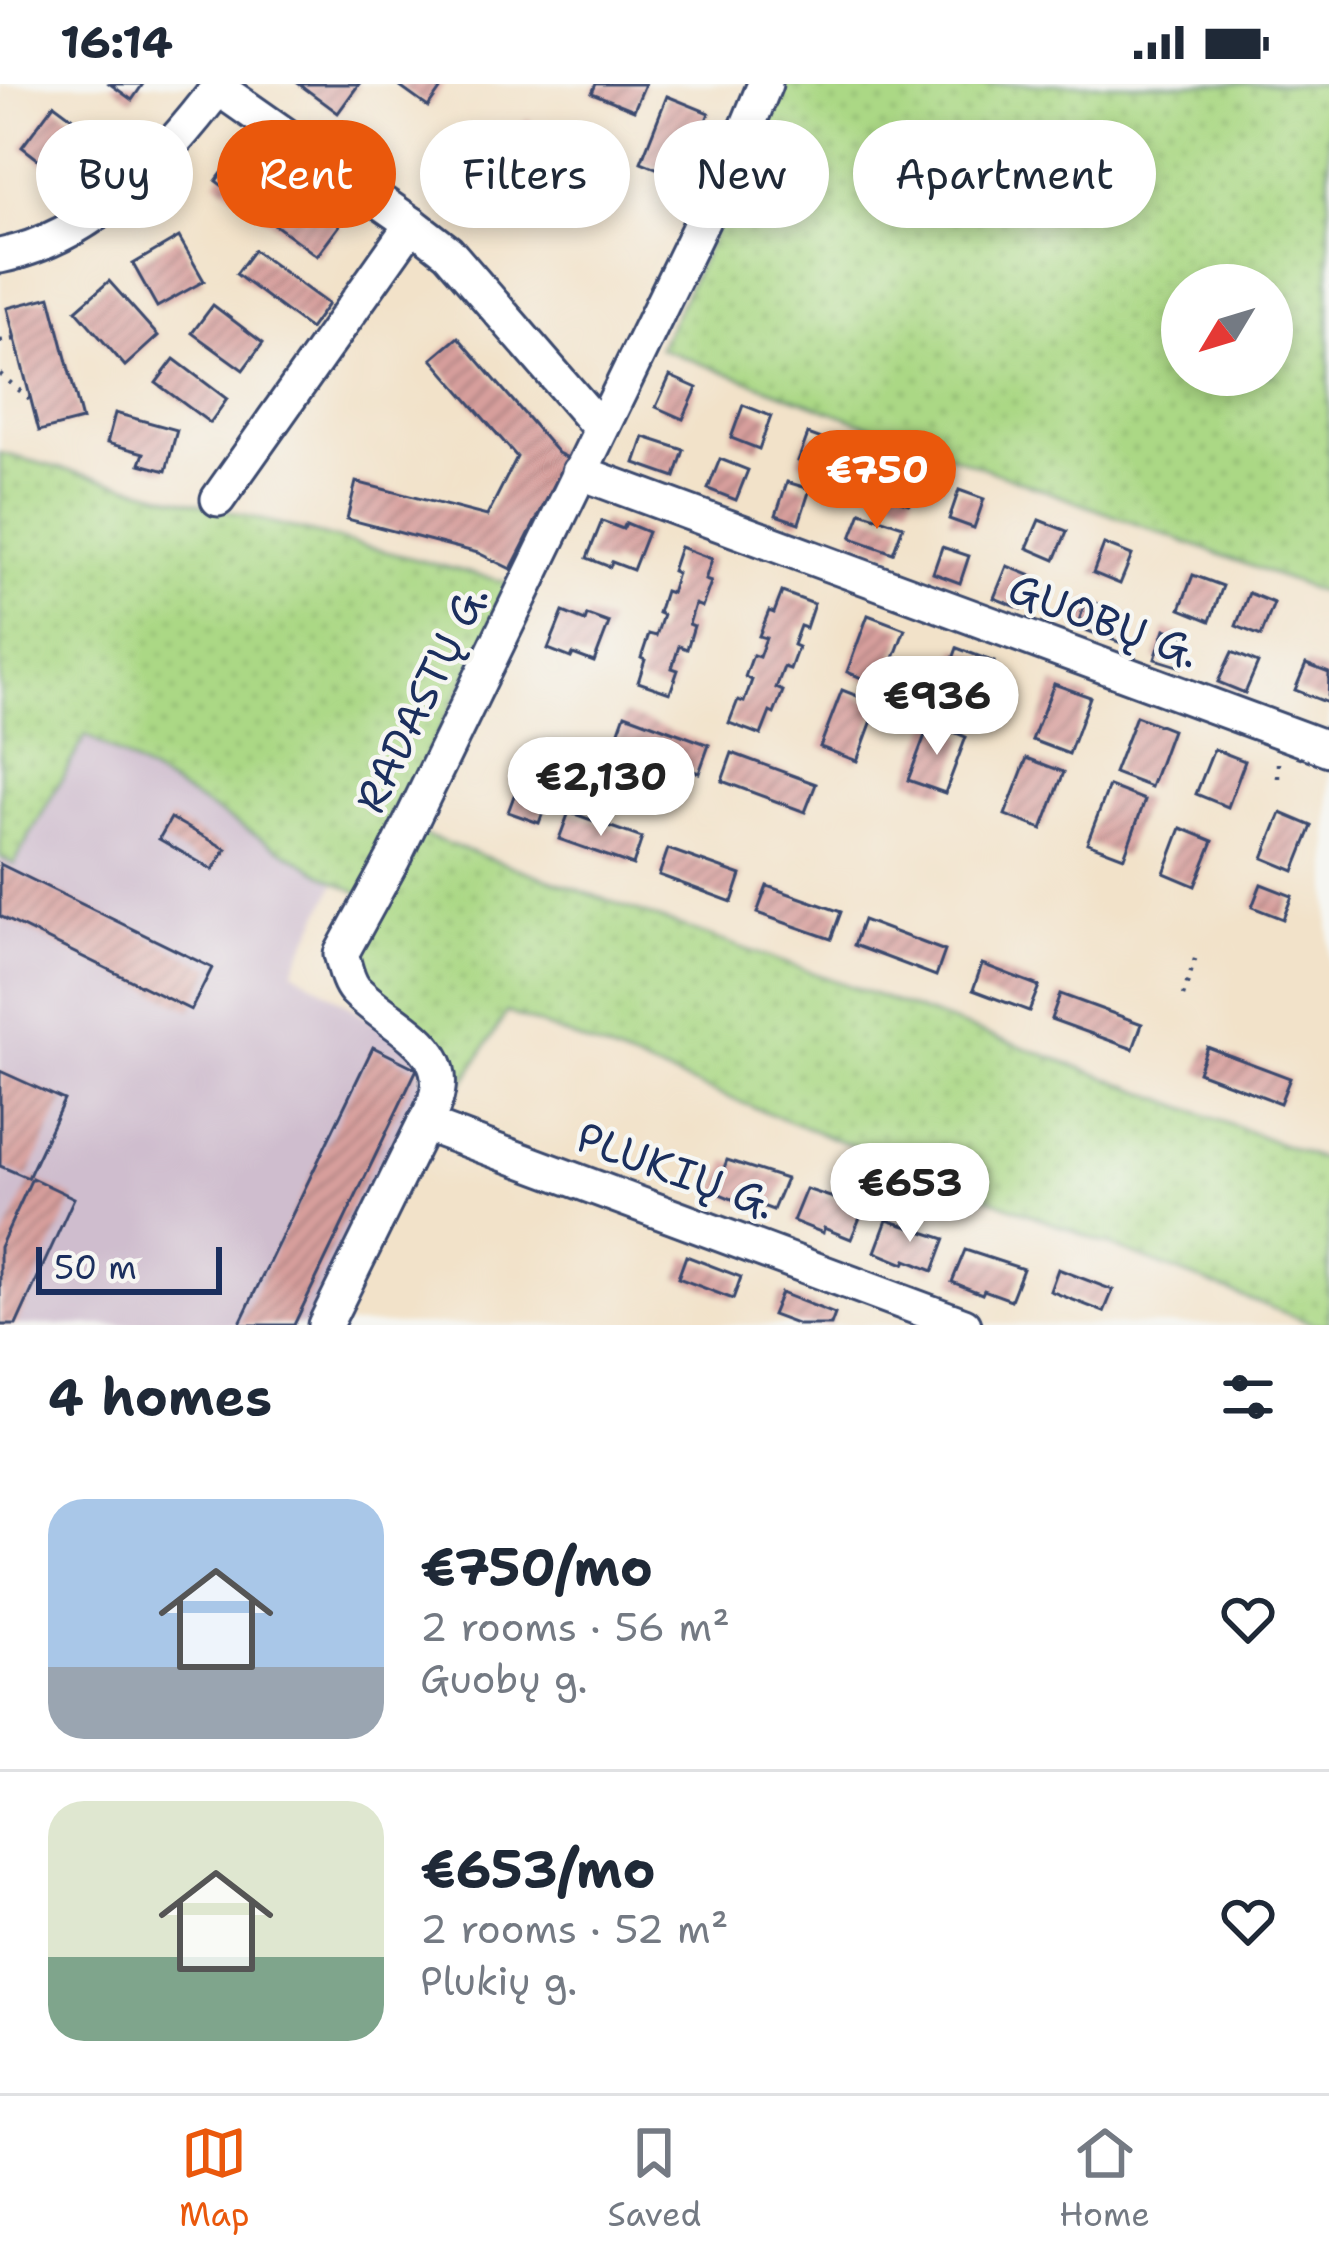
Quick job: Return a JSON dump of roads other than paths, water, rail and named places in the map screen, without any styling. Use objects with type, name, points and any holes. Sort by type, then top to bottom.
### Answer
[{"type":"street","name":"RADASTŲ G.","points":[[326,1325],[437,1103],[438,1072],[423,1045],[352,987],[341,954],[393,859],[765,84]]},
{"type":"street","points":[[0,256],[73,229],[120,197],[220,86],[448,252],[601,429]]},
{"type":"street","points":[[218,499],[412,224]]},
{"type":"street","name":"GUOBŲ G.","points":[[579,472],[1329,749]]},
{"type":"street","name":"PLUKIŲ G.","points":[[424,1124],[964,1325]]}]
